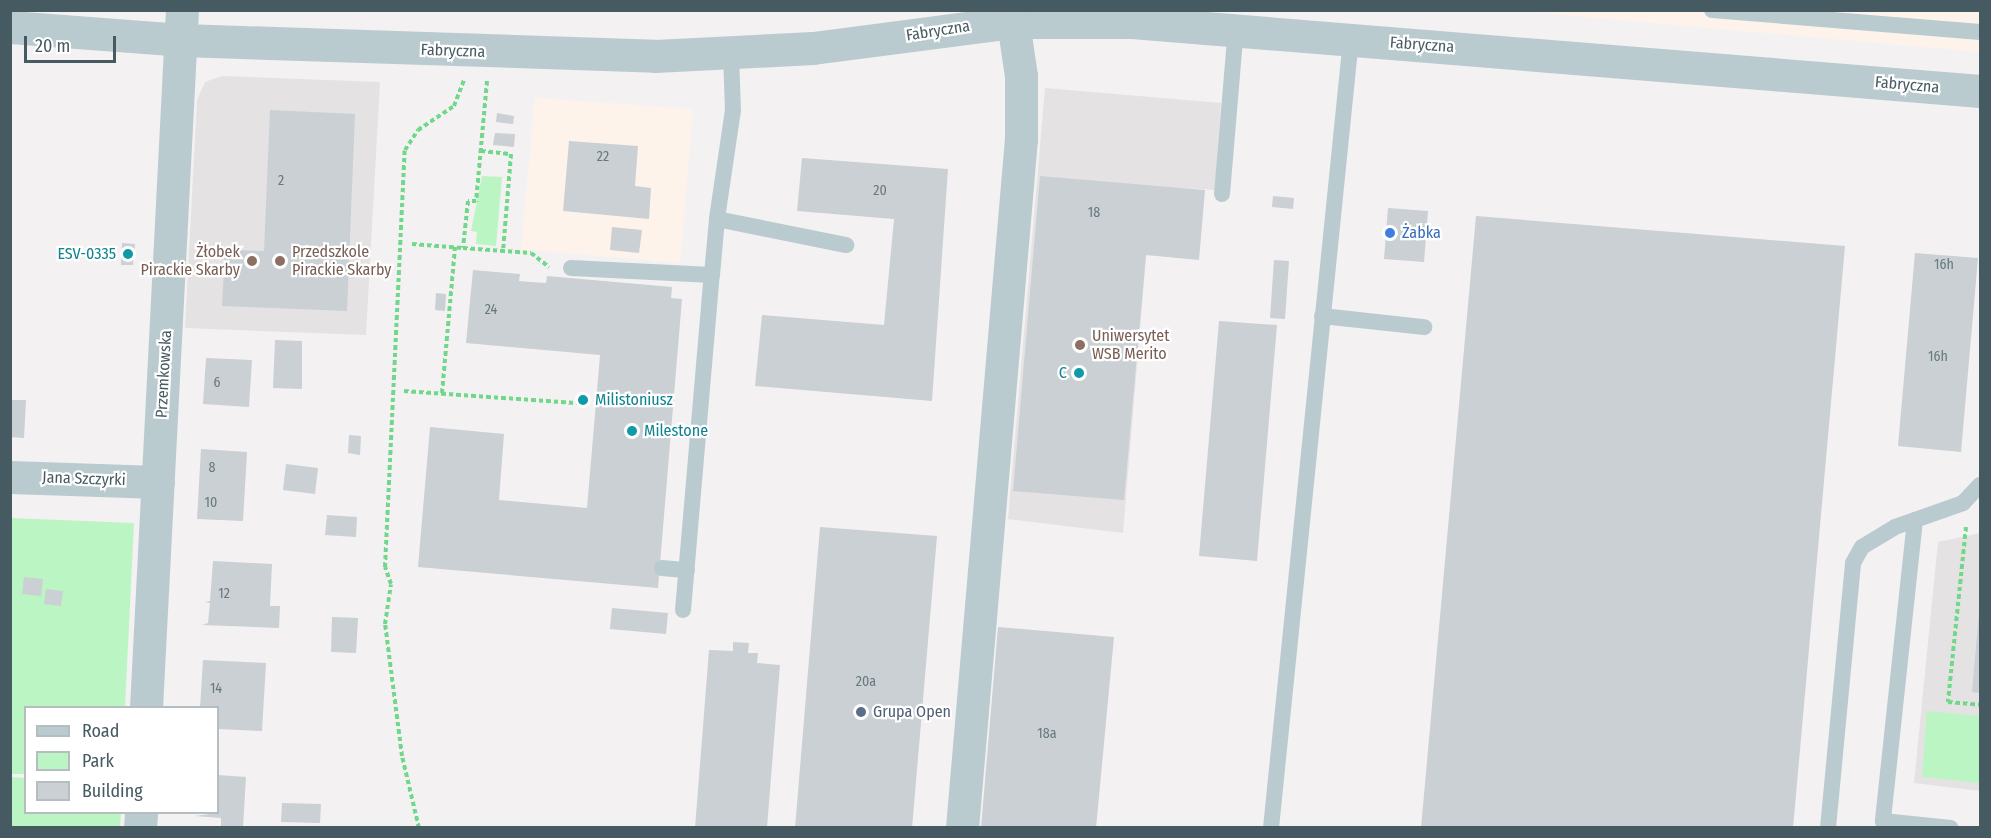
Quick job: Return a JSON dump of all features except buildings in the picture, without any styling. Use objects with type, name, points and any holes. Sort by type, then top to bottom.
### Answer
[{"type":"street","name":"Fabryczna","points":[[10,27],[182,25],[573,55],[731,54],[972,18],[1013,22],[1132,22],[1980,91]]},
{"type":"street","points":[[962,828],[1021,140],[1021,76],[1013,22]]},
{"type":"street","name":"Przemkowska","points":[[146,706],[182,25]]},
{"type":"street","name":"Jana Szczyrki","points":[[10,477],[158,482]]},
{"type":"lane","points":[[1712,10],[1980,32]]},
{"type":"lane","points":[[1222,194],[1236,29]]},
{"type":"lane","points":[[1270,828],[1351,39]]},
{"type":"lane","points":[[683,610],[717,219],[732,110],[731,54]]},
{"type":"lane","points":[[717,219],[846,245]]},
{"type":"lane","points":[[571,268],[712,275]]},
{"type":"lane","points":[[1322,316],[1424,327]]},
{"type":"lane","points":[[1828,828],[1853,563],[1862,547],[1915,520],[1963,502],[1980,485]]},
{"type":"lane","points":[[1915,520],[1883,824],[1951,828]]},
{"type":"lane","points":[[662,568],[687,570]]},
{"type":"path","points":[[419,828],[391,681],[385,624],[391,584],[385,567],[405,150],[418,130],[454,106],[464,79]]},
{"type":"path","points":[[464,248],[468,201],[476,201],[487,80]]},
{"type":"path","points":[[481,151],[511,154],[503,251]]},
{"type":"path","points":[[412,244],[531,253],[543,267],[571,268]]},
{"type":"path","points":[[442,393],[455,247]]},
{"type":"path","points":[[404,391],[590,405]]},
{"type":"path","points":[[1963,502],[1967,537],[1956,587],[1948,702],[1980,705]]},
{"type":"shaded area","points":[[1517,11],[1980,11],[1980,52]]},
{"type":"shaded area","name":"Przedszkole Pirackie Skarby","points":[[222,76],[380,82],[366,335],[185,328],[197,100],[205,82]]},
{"type":"shaded area","name":"Uniwersytet WSB Merito","points":[[1045,88],[1221,103],[1215,190],[1152,186],[1123,533],[1008,519]]},
{"type":"shaded area","points":[[535,98],[693,109],[680,263],[521,249]]},
{"type":"shaded area","points":[[1980,533],[1980,791],[1914,783],[1938,542]]},
{"type":"green space","points":[[482,176],[502,177],[496,246],[476,244],[477,232],[471,231]]},
{"type":"green space","points":[[11,518],[134,523],[125,706],[24,706],[24,774],[11,774]]},
{"type":"green space","points":[[1927,711],[1980,716],[1980,783],[1922,777]]},
{"type":"green space","points":[[11,777],[24,778],[24,814],[121,814],[120,827],[11,827]]},
{"type":"place","name":"Żabka","points":[[1390,233]]},
{"type":"place","name":"ESV-0335","points":[[128,254]]},
{"type":"place","name":"Żłobek Pirackie Skarby","points":[[252,261]]},
{"type":"place","name":"Przedszkole Pirackie Skarby","points":[[280,261]]},
{"type":"place","name":"Uniwersytet WSB Merito","points":[[1080,345]]},
{"type":"place","name":"C","points":[[1079,373]]},
{"type":"place","name":"Milistoniusz","points":[[583,400]]},
{"type":"place","name":"Milestone","points":[[632,431]]},
{"type":"place","name":"Grupa Open","points":[[861,712]]}]
